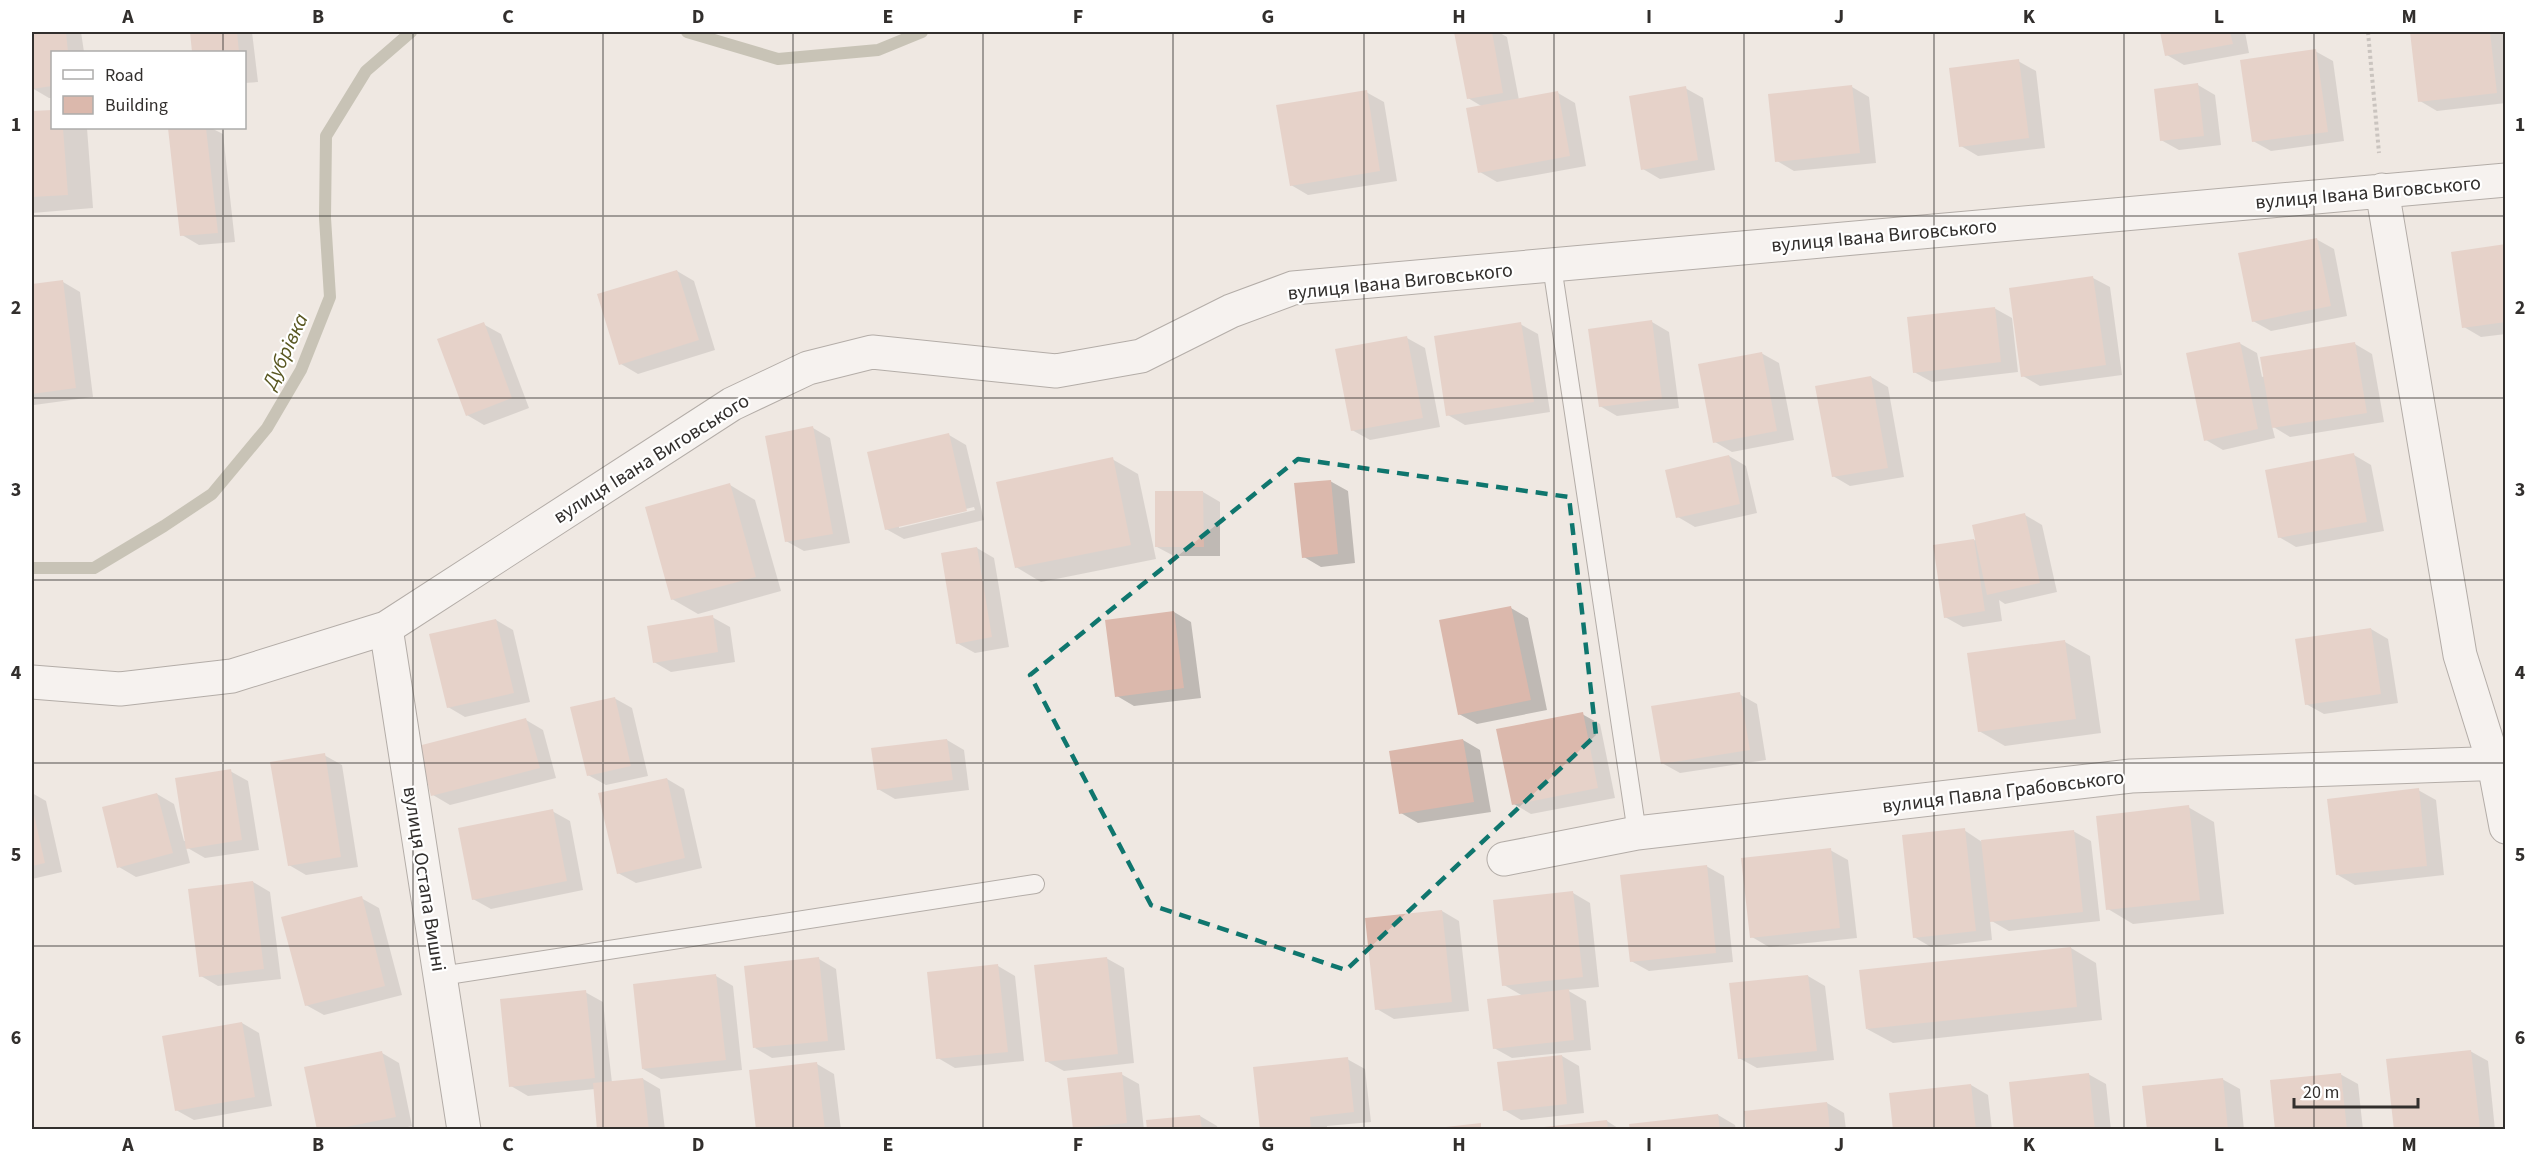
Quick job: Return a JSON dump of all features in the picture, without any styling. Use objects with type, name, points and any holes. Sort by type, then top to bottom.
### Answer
[{"type":"street","name":"вулиця Івана Виговського","points":[[32,682],[120,689],[232,676],[386,628],[732,404],[808,368],[873,352],[1056,371],[1141,356],[1231,311],[1293,288],[2505,180]]},
{"type":"street","points":[[2382,190],[2460,655],[2500,763],[2505,827]]},
{"type":"street","name":"вулиця Остапа Вишні","points":[[386,628],[464,1130]]},
{"type":"street","name":"вулиця Павла Грабовського","points":[[1504,859],[1637,833],[2131,776],[2500,763]]},
{"type":"lane","points":[[1552,266],[1637,833]]},
{"type":"lane","points":[[441,976],[1035,884]]},
{"type":"path","points":[[2368,32],[2382,190]]},
{"type":"highlighted area","points":[[1298,459],[1569,497],[1596,735],[1346,970],[1151,905],[1030,675]]},
{"type":"building","points":[[32,32],[66,32],[68,51],[51,51],[51,86],[32,89]]},
{"type":"building","points":[[190,32],[237,32],[239,51],[192,51]]},
{"type":"building","points":[[1454,32],[1492,32],[1503,93],[1467,99]]},
{"type":"building","points":[[2160,32],[2230,32],[2233,44],[2165,56]]},
{"type":"building","points":[[2410,32],[2490,32],[2497,93],[2418,102]]},
{"type":"building","points":[[2316,49],[2328,132],[2252,142],[2240,60]]},
{"type":"building","points":[[2019,59],[2029,138],[1959,147],[1949,68]]},
{"type":"building","points":[[2198,83],[2204,136],[2160,141],[2154,89]]},
{"type":"building","points":[[1852,85],[1860,153],[1775,162],[1768,94]]},
{"type":"building","points":[[1686,86],[1698,160],[1641,170],[1629,96]]},
{"type":"building","points":[[1367,90],[1380,171],[1290,186],[1276,105]]},
{"type":"building","points":[[1558,91],[1570,156],[1478,173],[1466,108]]},
{"type":"building","points":[[51,110],[51,129],[63,129],[68,195],[32,197],[32,111]]},
{"type":"building","points":[[168,129],[206,129],[218,233],[180,236]]},
{"type":"building","points":[[2317,238],[2331,306],[2252,322],[2238,253]]},
{"type":"building","points":[[2506,244],[2506,322],[2462,328],[2451,252]]},
{"type":"building","points":[[677,270],[699,340],[619,365],[597,294]]},
{"type":"building","points":[[2093,276],[2106,365],[2021,377],[2009,288]]},
{"type":"building","points":[[63,280],[76,388],[32,394],[32,284]]},
{"type":"building","points":[[1995,307],[2001,362],[1913,373],[1907,317]]},
{"type":"building","points":[[1652,320],[1662,399],[1599,407],[1588,329]]},
{"type":"building","points":[[484,322],[512,398],[466,416],[437,339]]},
{"type":"building","points":[[1521,322],[1534,402],[1446,416],[1434,336]]},
{"type":"building","points":[[1407,336],[1423,418],[1351,431],[1335,349]]},
{"type":"building","points":[[2240,342],[2258,429],[2204,441],[2186,353]]},
{"type":"building","points":[[2355,342],[2367,413],[2272,428],[2260,357]]},
{"type":"building","points":[[1762,352],[1777,431],[1713,443],[1698,364]]},
{"type":"building","points":[[1871,376],[1888,468],[1832,477],[1815,386]]},
{"type":"building","points":[[813,426],[833,534],[785,542],[765,436]]},
{"type":"building","points":[[949,433],[967,511],[885,530],[867,452]]},
{"type":"building","points":[[2354,453],[2367,522],[2278,538],[2265,470]]},
{"type":"building","points":[[1729,455],[1740,504],[1676,518],[1665,470]]},
{"type":"building","points":[[1113,457],[1131,545],[1015,568],[996,482]]},
{"type":"building","points":[[1331,480],[1338,554],[1302,558],[1294,483]]},
{"type":"building","points":[[730,483],[756,577],[671,600],[645,507]]},
{"type":"building","points":[[1155,491],[1203,491],[1204,547],[1155,547]]},
{"type":"building","points":[[2025,513],[2040,583],[1987,595],[1972,525]]},
{"type":"building","points":[[1974,539],[1985,611],[1944,618],[1933,545]]},
{"type":"building","points":[[977,547],[992,637],[956,644],[941,553]]},
{"type":"building","points":[[1511,606],[1531,700],[1458,715],[1439,620]]},
{"type":"building","points":[[1174,611],[1184,688],[1115,697],[1105,620]]},
{"type":"building","points":[[713,615],[718,652],[653,663],[647,626]]},
{"type":"building","points":[[496,619],[514,693],[447,708],[429,634]]},
{"type":"building","points":[[2371,628],[2381,694],[2305,705],[2295,639]]},
{"type":"building","points":[[2065,640],[2076,719],[1978,732],[1967,653]]},
{"type":"building","points":[[1740,692],[1750,750],[1661,764],[1651,706]]},
{"type":"building","points":[[615,697],[631,766],[587,776],[570,707]]},
{"type":"building","points":[[1583,712],[1598,788],[1512,805],[1496,729]]},
{"type":"building","points":[[526,718],[540,768],[431,796],[418,746]]},
{"type":"building","points":[[947,739],[953,780],[877,790],[871,748]]},
{"type":"building","points":[[1463,739],[1474,802],[1399,814],[1389,751]]},
{"type":"building","points":[[325,753],[341,857],[288,866],[270,762]]},
{"type":"building","points":[[231,769],[242,840],[186,849],[175,778]]},
{"type":"building","points":[[667,778],[685,858],[617,874],[598,793]]},
{"type":"building","points":[[2419,788],[2427,866],[2336,875],[2327,799]]},
{"type":"building","points":[[157,793],[173,853],[117,868],[102,807]]},
{"type":"building","points":[[2189,805],[2200,900],[2106,910],[2096,816]]},
{"type":"building","points":[[32,806],[45,863],[32,866]]},
{"type":"building","points":[[553,809],[567,881],[472,900],[458,828]]},
{"type":"building","points":[[1965,828],[1976,931],[1913,938],[1902,835]]},
{"type":"building","points":[[2074,830],[2083,912],[1990,922],[1981,840]]},
{"type":"building","points":[[1831,848],[1840,928],[1750,938],[1741,858]]},
{"type":"building","points":[[1707,865],[1716,953],[1630,962],[1620,875]]},
{"type":"building","points":[[253,881],[264,969],[199,977],[188,889]]},
{"type":"building","points":[[1573,891],[1583,977],[1502,986],[1493,900]]},
{"type":"building","points":[[362,896],[385,986],[305,1006],[281,917]]},
{"type":"building","points":[[1442,910],[1452,1002],[1375,1010],[1365,918]]},
{"type":"building","points":[[2071,947],[2077,1007],[1866,1029],[1859,970]]},
{"type":"building","points":[[819,957],[828,1041],[753,1048],[744,966]]},
{"type":"building","points":[[1107,957],[1118,1054],[1045,1062],[1034,965]]},
{"type":"building","points":[[998,964],[1008,1052],[936,1059],[927,972]]},
{"type":"building","points":[[716,974],[726,1060],[642,1069],[633,984]]},
{"type":"building","points":[[1808,975],[1817,1051],[1738,1059],[1729,983]]},
{"type":"building","points":[[1569,989],[1574,1040],[1493,1049],[1487,999]]},
{"type":"building","points":[[586,990],[595,1078],[509,1087],[500,999]]},
{"type":"building","points":[[242,1022],[255,1097],[175,1111],[162,1036]]},
{"type":"building","points":[[2471,1050],[2480,1128],[2394,1130],[2386,1059]]},
{"type":"building","points":[[382,1051],[396,1117],[331,1130],[317,1130],[304,1067]]},
{"type":"building","points":[[1562,1055],[1567,1104],[1503,1111],[1497,1062]]},
{"type":"building","points":[[1348,1057],[1354,1112],[1310,1117],[1311,1130],[1260,1130],[1253,1067]]},
{"type":"building","points":[[817,1062],[825,1130],[756,1130],[749,1070]]},
{"type":"building","points":[[1122,1072],[1127,1123],[1073,1129],[1067,1078]]},
{"type":"building","points":[[2089,1073],[2095,1130],[2014,1130],[2009,1082]]},
{"type":"building","points":[[2341,1073],[2347,1130],[2275,1130],[2270,1080]]},
{"type":"building","points":[[643,1078],[649,1130],[597,1130],[593,1083]]},
{"type":"building","points":[[2223,1078],[2228,1130],[2147,1130],[2142,1086]]},
{"type":"building","points":[[1971,1084],[1976,1130],[1893,1130],[1889,1093]]},
{"type":"building","points":[[1827,1102],[1830,1130],[1746,1130],[1744,1111]]},
{"type":"building","points":[[1718,1114],[1720,1130],[1630,1130],[1629,1124]]},
{"type":"building","points":[[1200,1115],[1202,1130],[1147,1130],[1146,1120]]},
{"type":"building","points":[[1607,1120],[1608,1130],[1535,1130],[1535,1128]]},
{"type":"building","points":[[1481,1123],[1481,1130],[1437,1130],[1437,1128]]},
{"type":"waterway","name":"Дубрівка","points":[[32,568],[94,568],[212,494],[267,428],[301,370],[330,297],[325,218],[326,136],[366,71],[411,32]]},
{"type":"waterway","name":"Дубрівка","points":[[687,32],[778,59],[878,50],[922,32]]}]
